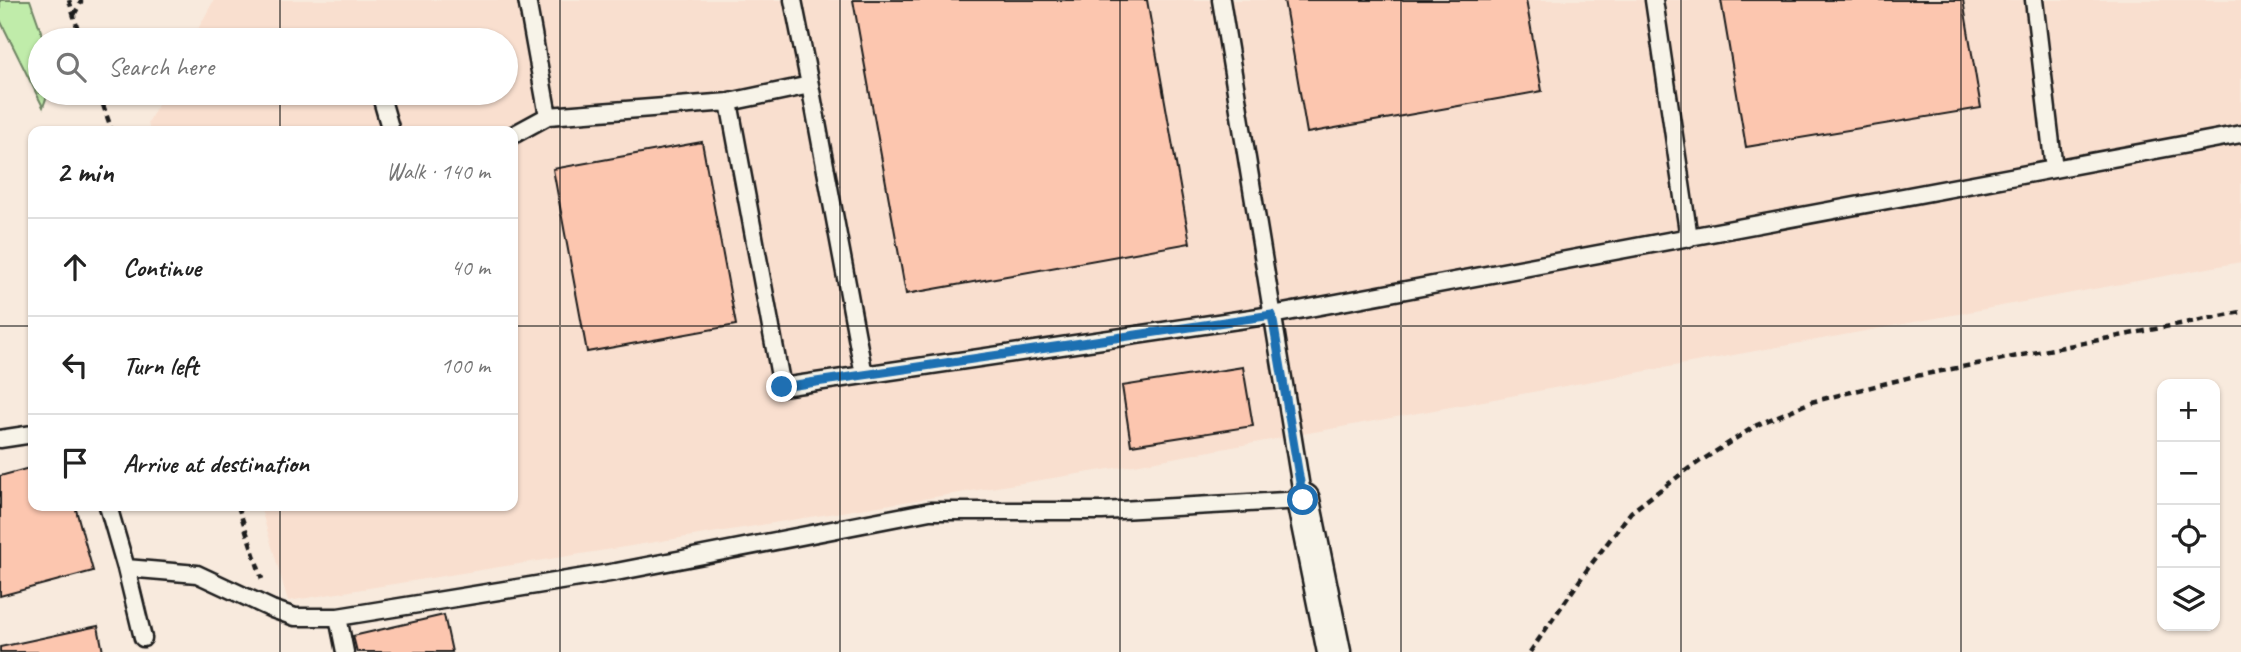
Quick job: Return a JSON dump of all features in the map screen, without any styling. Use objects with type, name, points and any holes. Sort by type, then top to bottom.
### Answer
[{"type":"street","points":[[1303,500],[1334,652]]},
{"type":"lane","points":[[527,0],[548,116]]},
{"type":"lane","points":[[793,0],[864,375]]},
{"type":"lane","points":[[127,568],[197,574],[295,617],[338,618],[616,572],[930,511],[1101,511],[1303,500],[1221,0]]},
{"type":"lane","points":[[1654,0],[1689,238]]},
{"type":"lane","points":[[2034,0],[2054,169]]},
{"type":"lane","points":[[518,132],[548,116],[729,102],[810,85]]},
{"type":"lane","points":[[729,102],[782,387],[1272,315],[2241,134]]},
{"type":"lane","points":[[383,105],[390,126]]},
{"type":"lane","points":[[0,439],[28,435]]},
{"type":"lane","points":[[110,511],[144,638]]},
{"type":"lane","points":[[338,618],[345,652]]},
{"type":"path","points":[[69,0],[77,28]]},
{"type":"path","points":[[73,16],[82,0]]},
{"type":"path","points":[[103,105],[110,126]]},
{"type":"path","points":[[1530,652],[1631,512],[1688,469],[1757,425],[1811,402],[1910,377],[2241,312]]},
{"type":"path","points":[[240,511],[272,609]]},
{"type":"shaded area","points":[[214,0],[2241,0],[2241,262],[1140,464],[288,601],[261,511],[518,511],[518,126],[149,126],[148,123],[158,105],[518,105],[518,28],[199,28]]},
{"type":"green space","points":[[0,0],[30,0],[40,28],[28,28],[28,77],[0,20]]},
{"type":"building","points":[[853,0],[1147,0],[1190,243],[906,294]]},
{"type":"building","points":[[1284,0],[1526,0],[1542,91],[1307,133]]},
{"type":"building","points":[[1721,0],[1963,0],[1981,108],[1746,147]]},
{"type":"building","points":[[702,142],[736,325],[587,352],[553,169]]},
{"type":"building","points":[[1243,367],[1253,426],[1131,445],[1122,386]]},
{"type":"building","points":[[28,468],[28,511],[76,511],[93,571],[0,596],[0,476]]},
{"type":"building","points":[[444,615],[452,652],[357,652],[353,636]]},
{"type":"building","points":[[98,626],[103,652],[0,652],[0,647]]},
{"type":"route","points":[[782,387],[1272,315],[1303,500]]}]
